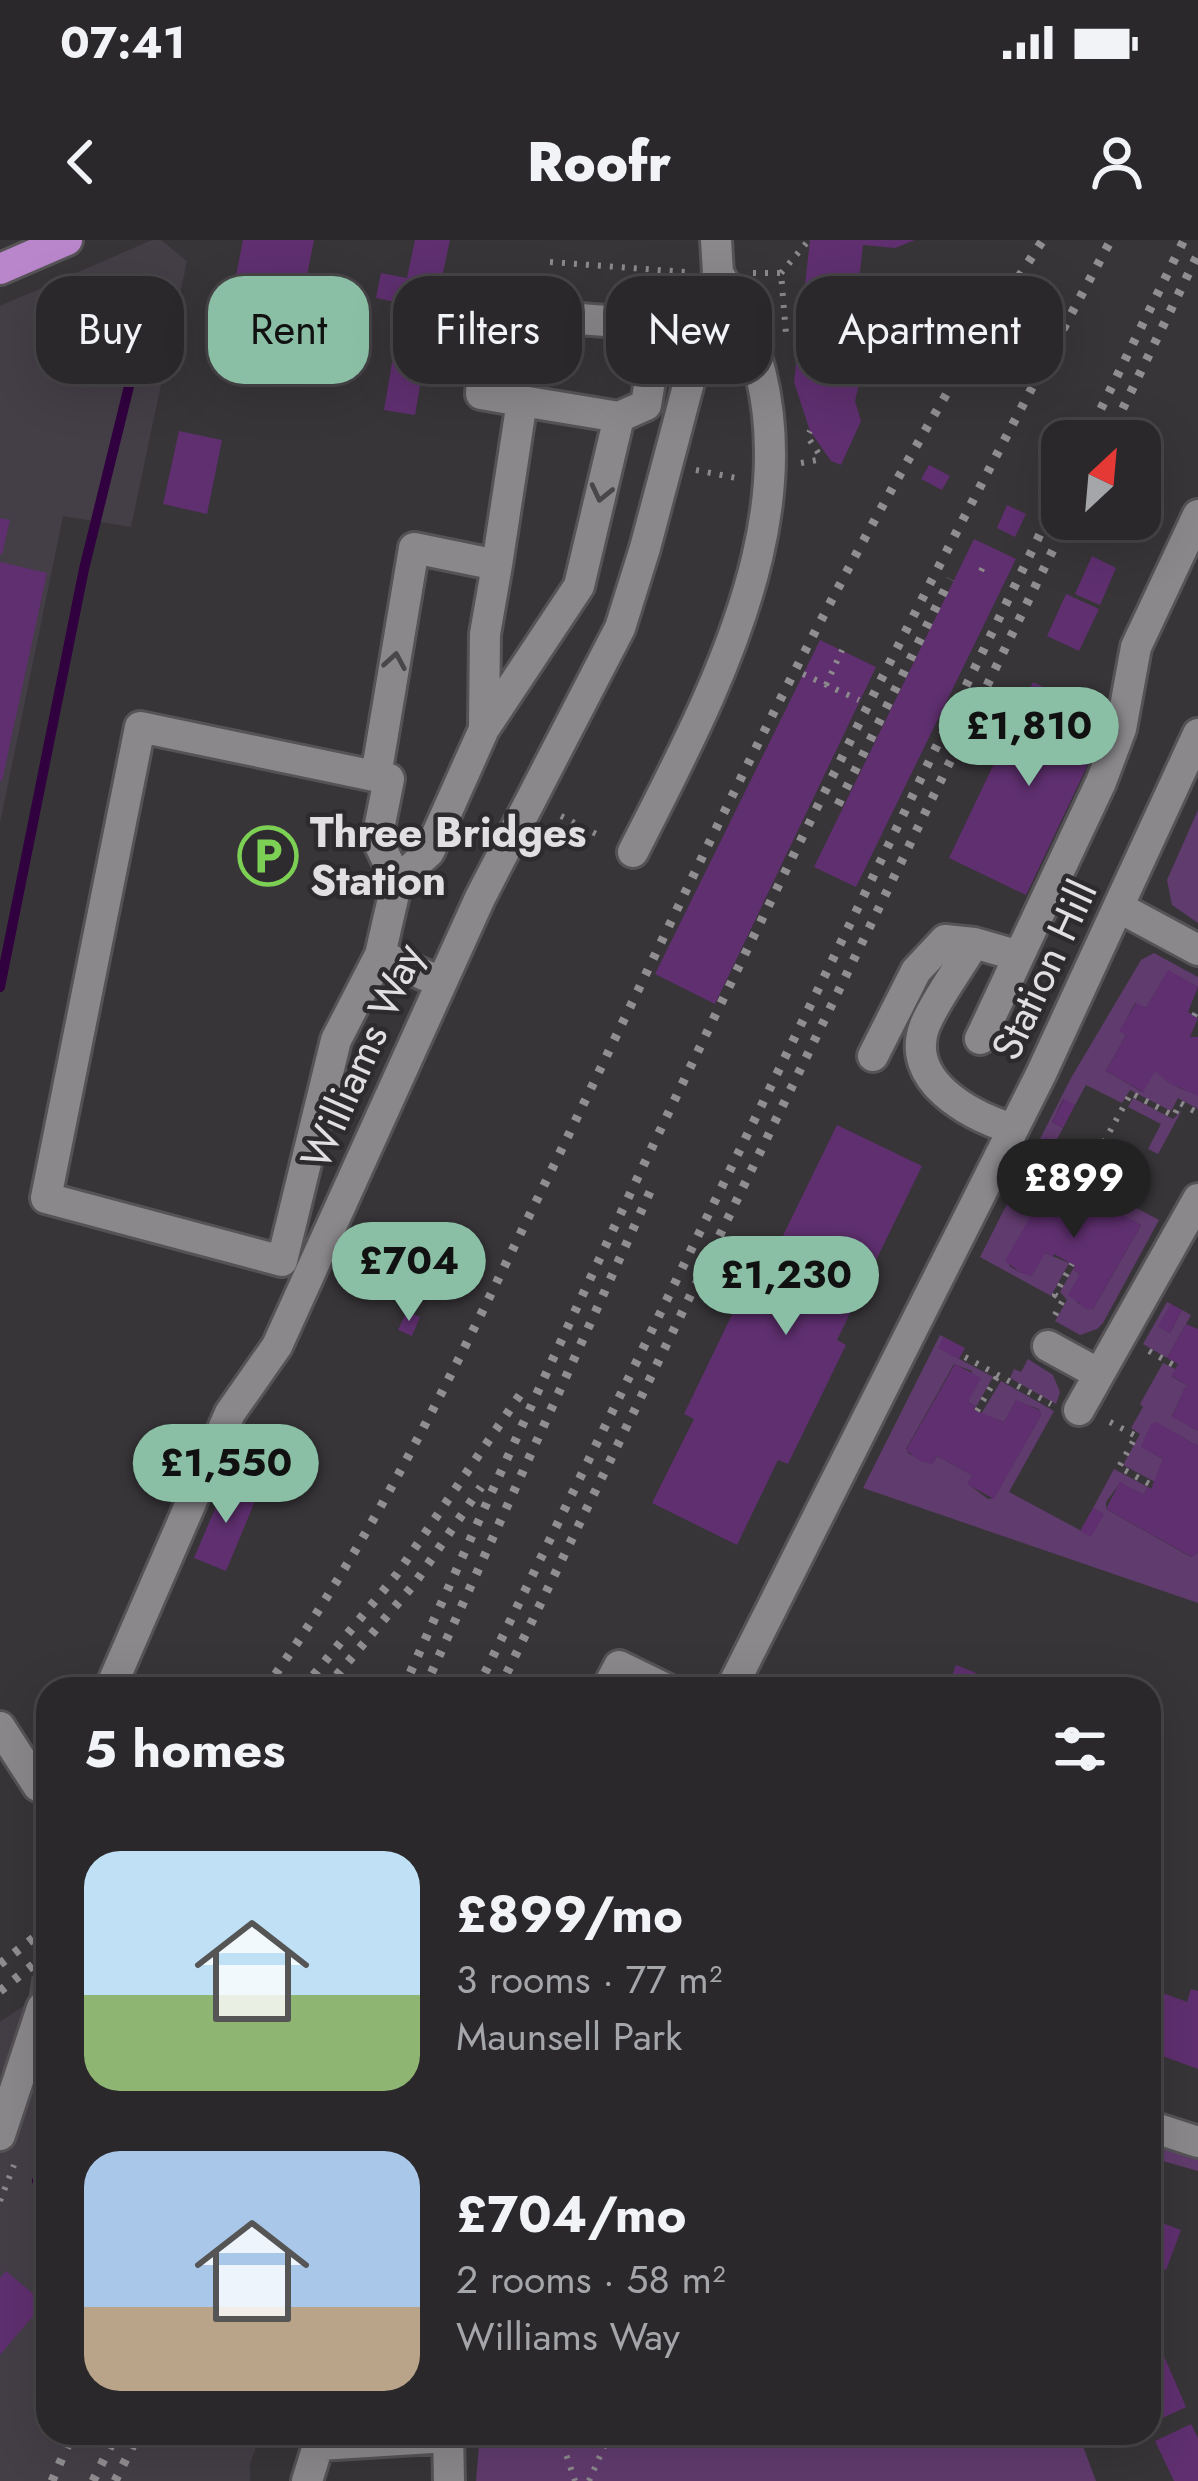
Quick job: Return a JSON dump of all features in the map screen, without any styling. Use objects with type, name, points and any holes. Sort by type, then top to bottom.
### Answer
[{"type":"main road","points":[[0,269],[67,240]]},
{"type":"street","name":"Williams Way","points":[[115,1677],[204,1467],[230,1413],[284,1331],[440,982],[620,628],[718,273],[716,240]]},
{"type":"street","points":[[620,846],[687,746],[730,646],[754,577],[766,523],[765,392],[745,316],[718,273]]},
{"type":"street","points":[[487,312],[659,325],[646,405],[619,417],[522,401],[481,394],[487,312]]},
{"type":"street","points":[[484,729],[485,634],[522,401]]},
{"type":"street","points":[[397,881],[377,839],[389,779],[140,727],[46,1198],[282,1261],[335,1040],[380,955],[397,881],[429,852],[484,729],[580,586],[619,417]]},
{"type":"street","points":[[980,1039],[1101,782],[1121,729],[1136,647],[1198,514]]},
{"type":"street","points":[[376,776],[414,548],[497,565]]},
{"type":"street","name":"Station Hill","points":[[737,1677],[1013,1129],[1198,734]]},
{"type":"street","points":[[1120,908],[1198,950]]},
{"type":"street","points":[[873,1056],[916,970],[944,940],[1019,956]]},
{"type":"street","points":[[974,943],[925,1026],[920,1049],[931,1077],[947,1096],[983,1120],[1013,1129]]},
{"type":"street","points":[[380,955],[440,982]]},
{"type":"street","points":[[1072,1408],[1099,1374],[1198,1199]]},
{"type":"street","points":[[1048,1337],[1099,1374]]},
{"type":"street","points":[[613,1677],[619,1666],[641,1677]]},
{"type":"street","points":[[0,1727],[36,1783]]},
{"type":"street","points":[[0,2135],[36,2026]]},
{"type":"street","points":[[1161,2130],[1198,2142]]},
{"type":"street","points":[[308,2481],[319,2445]]},
{"type":"street","points":[[448,2445],[449,2481]]},
{"type":"path","points":[[781,273],[809,240]]},
{"type":"path","points":[[550,262],[718,273]]},
{"type":"path","points":[[806,463],[818,460],[819,454],[807,436],[810,431]]},
{"type":"path","points":[[685,468],[734,478]]},
{"type":"path","points":[[826,685],[842,650]]},
{"type":"path","points":[[803,674],[859,700]]},
{"type":"path","points":[[554,812],[620,846]]},
{"type":"path","points":[[1103,1142],[1131,1093],[1174,1116],[1180,1103],[1198,1113]]},
{"type":"path","points":[[1048,1337],[1063,1300],[1054,1295],[1072,1264]]},
{"type":"path","points":[[964,1357],[1136,1436],[1119,1467],[1153,1486]]},
{"type":"path","points":[[977,1412],[998,1375]]},
{"type":"path","points":[[563,2445],[575,2481]]},
{"type":"path","points":[[589,2481],[605,2445]]},
{"type":"shaded area","points":[[152,240],[161,240],[187,261],[184,276],[69,276]]},
{"type":"shaded area","points":[[36,290],[36,384],[161,384],[131,527],[63,516],[0,823],[0,306]]},
{"type":"shaded area","points":[[1198,810],[1198,923],[1172,905],[1167,880]]},
{"type":"shaded area","points":[[1154,953],[1198,977],[1198,987],[1168,971],[1146,1008],[1135,1003],[1120,1031],[1126,1035],[1106,1071],[1142,1092],[1155,1071],[1198,1095],[1198,1109],[1178,1098],[1171,1111],[1130,1090],[1122,1103],[1086,1085],[1075,1105],[1063,1099],[1052,1122],[1063,1128],[1055,1143],[1062,1160],[1059,1167],[1159,1220],[1103,1323],[1080,1335],[1055,1321],[1067,1300],[1060,1292],[1073,1269],[1080,1274],[1077,1303],[1093,1309],[1141,1225],[1115,1211],[1110,1219],[1075,1199],[1080,1190],[1059,1175],[1009,1266],[1021,1273],[1045,1253],[1069,1263],[1051,1296],[980,1257],[1071,1078],[1141,960]]},
{"type":"shaded area","points":[[1133,1098],[1173,1119],[1182,1110],[1158,1154],[1148,1149],[1161,1124],[1128,1107]]},
{"type":"shaded area","points":[[1167,1302],[1171,1304],[1159,1326],[1170,1333],[1182,1310],[1191,1315],[1167,1358],[1143,1344]]},
{"type":"shaded area","points":[[940,1335],[944,1337],[939,1348],[993,1377],[976,1407],[968,1402],[972,1371],[954,1364],[906,1449],[909,1454],[932,1464],[937,1456],[972,1475],[968,1484],[988,1499],[994,1498],[1041,1415],[1039,1409],[1016,1401],[1004,1422],[981,1414],[1001,1381],[1054,1411],[1009,1492],[1091,1536],[1103,1514],[1093,1508],[1114,1469],[1148,1487],[1144,1495],[1120,1483],[1106,1509],[1191,1557],[1198,1552],[1198,1603],[863,1488]]},
{"type":"shaded area","points":[[1028,1359],[1053,1375],[1060,1392],[1056,1404],[1010,1378],[1014,1369],[1021,1372]]},
{"type":"shaded area","points":[[1163,1363],[1175,1369],[1172,1377],[1189,1386],[1172,1416],[1198,1431],[1198,1446],[1156,1423],[1151,1425],[1142,1447],[1163,1459],[1155,1482],[1123,1465],[1140,1434],[1131,1428],[1143,1407],[1140,1404]]},
{"type":"shaded area","points":[[36,1997],[36,2445],[257,2445],[250,2481],[0,2481],[0,2022]]},
{"type":"shaded area","points":[[1161,2142],[1198,2154],[1198,2171],[1161,2160]]},
{"type":"shaded area","points":[[479,2445],[1082,2445],[1096,2481],[476,2481]]},
{"type":"building","points":[[243,240],[314,240],[307,276],[236,276]]},
{"type":"building","points":[[415,240],[450,240],[442,276],[407,276]]},
{"type":"building","points":[[810,240],[915,240],[895,248],[863,245],[860,276],[806,276]]},
{"type":"building","points":[[381,273],[397,276],[393,301],[376,298]]},
{"type":"building","points":[[393,357],[393,384],[420,384],[415,415],[384,410]]},
{"type":"building","points":[[796,364],[796,384],[859,384],[855,401],[861,421],[841,465],[831,461],[810,431],[794,382]]},
{"type":"building","points":[[179,431],[222,440],[207,514],[163,504]]},
{"type":"building","points":[[929,465],[950,476],[942,490],[921,479]]},
{"type":"building","points":[[1007,505],[1026,514],[1015,537],[997,528]]},
{"type":"building","points":[[0,518],[10,520],[2,554],[0,554]]},
{"type":"building","points":[[974,539],[1016,559],[856,887],[814,867]]},
{"type":"building","points":[[1092,556],[1116,568],[1100,605],[1075,594]]},
{"type":"building","points":[[0,562],[47,573],[2,781],[0,780]]},
{"type":"building","points":[[1066,594],[1099,609],[1079,651],[1047,636]]},
{"type":"building","points":[[820,640],[876,667],[715,1004],[655,974]]},
{"type":"building","points":[[1033,682],[1097,712],[1102,735],[1026,895],[949,858]]},
{"type":"building","points":[[1168,970],[1198,987],[1188,1012],[1198,1018],[1190,1037],[1198,1037],[1198,1096],[1155,1071],[1143,1092],[1106,1071],[1126,1035],[1119,1031],[1136,1003],[1146,1008]]},
{"type":"building","points":[[1064,1099],[1075,1105],[1063,1128],[1052,1122]]},
{"type":"building","points":[[837,1125],[922,1166],[837,1340],[846,1345],[788,1464],[778,1460],[737,1545],[652,1503],[694,1419],[684,1414],[742,1294],[752,1299]]},
{"type":"building","points":[[1045,1137],[1068,1149],[1062,1160],[1039,1148]]},
{"type":"building","points":[[1054,1175],[1080,1190],[1075,1199],[1110,1219],[1115,1211],[1141,1225],[1093,1309],[1068,1295],[1080,1274],[1054,1254],[1045,1253],[1032,1276],[1005,1261]]},
{"type":"building","points":[[1171,1304],[1182,1310],[1170,1333],[1158,1327]]},
{"type":"building","points":[[407,1311],[420,1317],[412,1336],[398,1330]]},
{"type":"building","points":[[1186,1324],[1198,1329],[1198,1431],[1172,1417],[1189,1386],[1171,1376],[1178,1364],[1167,1358]]},
{"type":"building","points":[[944,1337],[965,1348],[959,1359],[938,1348]]},
{"type":"building","points":[[955,1364],[981,1378],[968,1402],[974,1410],[1004,1422],[1016,1400],[1041,1415],[994,1499],[967,1484],[972,1475],[937,1456],[932,1464],[906,1450]]},
{"type":"building","points":[[1156,1422],[1198,1446],[1198,1552],[1192,1557],[1106,1509],[1120,1482],[1144,1495],[1151,1489],[1163,1459],[1141,1447]]},
{"type":"building","points":[[227,1481],[258,1494],[226,1571],[194,1558]]},
{"type":"building","points":[[1093,1508],[1104,1514],[1091,1537],[1080,1531]]},
{"type":"building","points":[[956,1665],[976,1673],[975,1677],[952,1676]]},
{"type":"building","points":[[1191,1989],[1198,1991],[1198,2069],[1161,2055],[1161,1992],[1187,2002]]},
{"type":"building","points":[[1161,2222],[1181,2230],[1166,2270],[1161,2268]]},
{"type":"building","points":[[6,2271],[36,2296],[36,2312],[0,2355],[0,2278]]},
{"type":"building","points":[[1161,2357],[1186,2407],[1161,2419]]},
{"type":"building","points":[[1191,2424],[1198,2438],[1198,2481],[1174,2481],[1157,2445],[1161,2438]]},
{"type":"waterway","points":[[0,987],[84,569],[130,384]]},
{"type":"railway","points":[[273,1677],[347,1564],[420,1434],[843,579],[906,464],[1043,240]]},
{"type":"railway","points":[[408,1677],[743,958],[923,597],[1111,240]]},
{"type":"railway","points":[[1095,420],[1184,240]]},
{"type":"railway","points":[[1117,420],[1198,254]]},
{"type":"railway","points":[[483,1677],[1041,532]]},
{"type":"railway","points":[[505,1677],[1058,540]]},
{"type":"railway","points":[[838,805],[950,579]]},
{"type":"railway","points":[[429,1677],[654,1183]]},
{"type":"railway","points":[[312,1677],[397,1574],[526,1386]]},
{"type":"railway","points":[[335,1677],[415,1583],[481,1487]]},
{"type":"railway","points":[[0,1964],[36,1936]]},
{"type":"railway","points":[[0,1991],[36,1962]]},
{"type":"railway","points":[[52,2481],[68,2445]]},
{"type":"railway","points":[[93,2481],[111,2445]]},
{"type":"railway","points":[[115,2481],[133,2445]]},
{"type":"place","name":"Three Bridges Station","points":[[268,856]]}]
